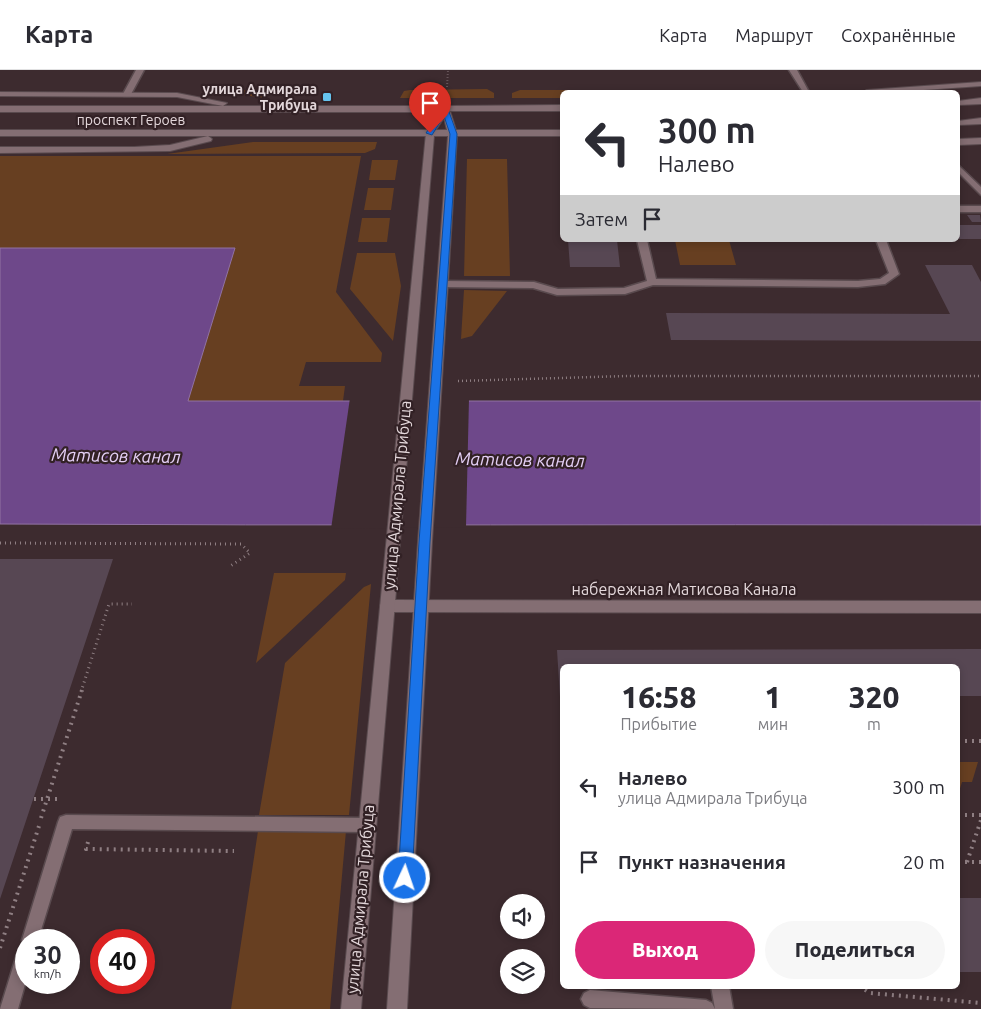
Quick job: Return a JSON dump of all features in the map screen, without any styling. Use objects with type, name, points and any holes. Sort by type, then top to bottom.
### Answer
[{"type":"street","points":[[896,90],[981,84]]},
{"type":"street","points":[[0,94],[177,95],[214,101],[242,109]]},
{"type":"street","points":[[960,103],[981,101]]},
{"type":"street","name":"проспект Героев","points":[[0,109],[560,108]]},
{"type":"street","name":"улица Адмирала Трибуца","points":[[350,1009],[430,133],[444,109]]},
{"type":"street","name":"улица Адмирала Трибуца","points":[[397,1009],[425,542],[453,134],[444,109]]},
{"type":"street","points":[[960,123],[981,121]]},
{"type":"street","points":[[0,150],[134,150],[170,148],[232,133]]},
{"type":"street","name":"проспект Героев","points":[[0,134],[560,133]]},
{"type":"street","points":[[960,142],[981,141]]},
{"type":"street","name":"набережная Матисова Канала","points":[[387,606],[981,608]]},
{"type":"lane","points":[[127,94],[140,70]]},
{"type":"lane","points":[[793,70],[805,90]]},
{"type":"lane","points":[[960,170],[981,192]]},
{"type":"lane","points":[[960,209],[981,209]]},
{"type":"lane","points":[[642,242],[652,282]]},
{"type":"lane","points":[[443,284],[534,285],[557,292],[625,291],[652,282],[858,284],[882,282],[894,274],[882,242]]},
{"type":"lane","points":[[33,929],[66,822],[367,825]]},
{"type":"lane","points":[[721,989],[724,1009]]},
{"type":"lane","points":[[10,1009],[15,992]]},
{"type":"lane","points":[[590,999],[706,1009]]},
{"type":"path","points":[[447,87],[448,70]]},
{"type":"path","points":[[458,381],[627,376],[981,376]]},
{"type":"path","points":[[0,543],[241,544],[250,553],[229,567]]},
{"type":"path","points":[[0,948],[109,604],[132,604]]},
{"type":"path","points":[[960,741],[981,741]]},
{"type":"path","points":[[960,815],[981,815]]},
{"type":"path","points":[[967,862],[981,820]]},
{"type":"path","points":[[960,862],[981,862]]},
{"type":"path","points":[[864,989],[870,993],[981,1004]]},
{"type":"shaded area","points":[[487,89],[494,93],[494,98],[400,98],[404,91],[410,90]]},
{"type":"shaded area","points":[[205,90],[258,90],[265,92],[265,98]]},
{"type":"shaded area","points":[[520,90],[560,90],[560,98],[512,98],[512,93]]},
{"type":"shaded area","points":[[253,142],[377,142],[375,149],[365,153],[167,154]]},
{"type":"shaded area","points":[[0,156],[361,156],[336,292],[382,353],[381,362],[306,362],[299,386],[345,386],[343,401],[187,401],[234,248],[0,248]]},
{"type":"shaded area","points":[[467,159],[507,159],[510,276],[464,276]]},
{"type":"shaded area","points":[[372,160],[398,160],[395,180],[369,180]]},
{"type":"shaded area","points":[[368,188],[394,188],[391,210],[364,210]]},
{"type":"shaded area","points":[[362,218],[390,218],[387,242],[358,242]]},
{"type":"shaded area","points":[[675,242],[730,242],[736,265],[680,265]]},
{"type":"shaded area","points":[[357,253],[395,253],[401,286],[393,341],[350,289]]},
{"type":"shaded area","points":[[464,290],[507,291],[472,336],[461,339]]},
{"type":"shaded area","points":[[274,573],[346,573],[345,580],[256,663]]},
{"type":"shaded area","points":[[371,584],[349,815],[259,815],[285,663],[364,587]]},
{"type":"shaded area","points":[[960,762],[978,762],[972,782],[962,782],[960,788]]},
{"type":"shaded area","points":[[258,831],[346,831],[330,1009],[231,1009]]},
{"type":"water","name":"Матисов канал","points":[[0,248],[235,248],[188,401],[981,401],[981,525],[0,524]]},
{"type":"pier","points":[[350,398],[469,398],[466,527],[331,529]]},
{"type":"building","points":[[967,215],[980,215],[981,222],[972,222]]},
{"type":"building","points":[[960,225],[981,225],[981,239],[960,239]]},
{"type":"building","points":[[568,242],[617,242],[620,267],[570,267]]},
{"type":"building","points":[[925,265],[972,265],[981,282],[981,341],[671,340],[666,313],[950,314]]},
{"type":"building","points":[[0,559],[113,559],[0,899]]},
{"type":"building","points":[[981,649],[981,696],[960,696],[960,664],[560,664],[560,697],[557,650]]},
{"type":"building","points":[[960,898],[981,898],[981,972],[960,972]]},
{"type":"place","name":"улица Адмирала Трибуца","points":[[327,97]]},
{"type":"route","points":[[405,878],[425,542],[453,134],[444,109],[430,133]]}]
